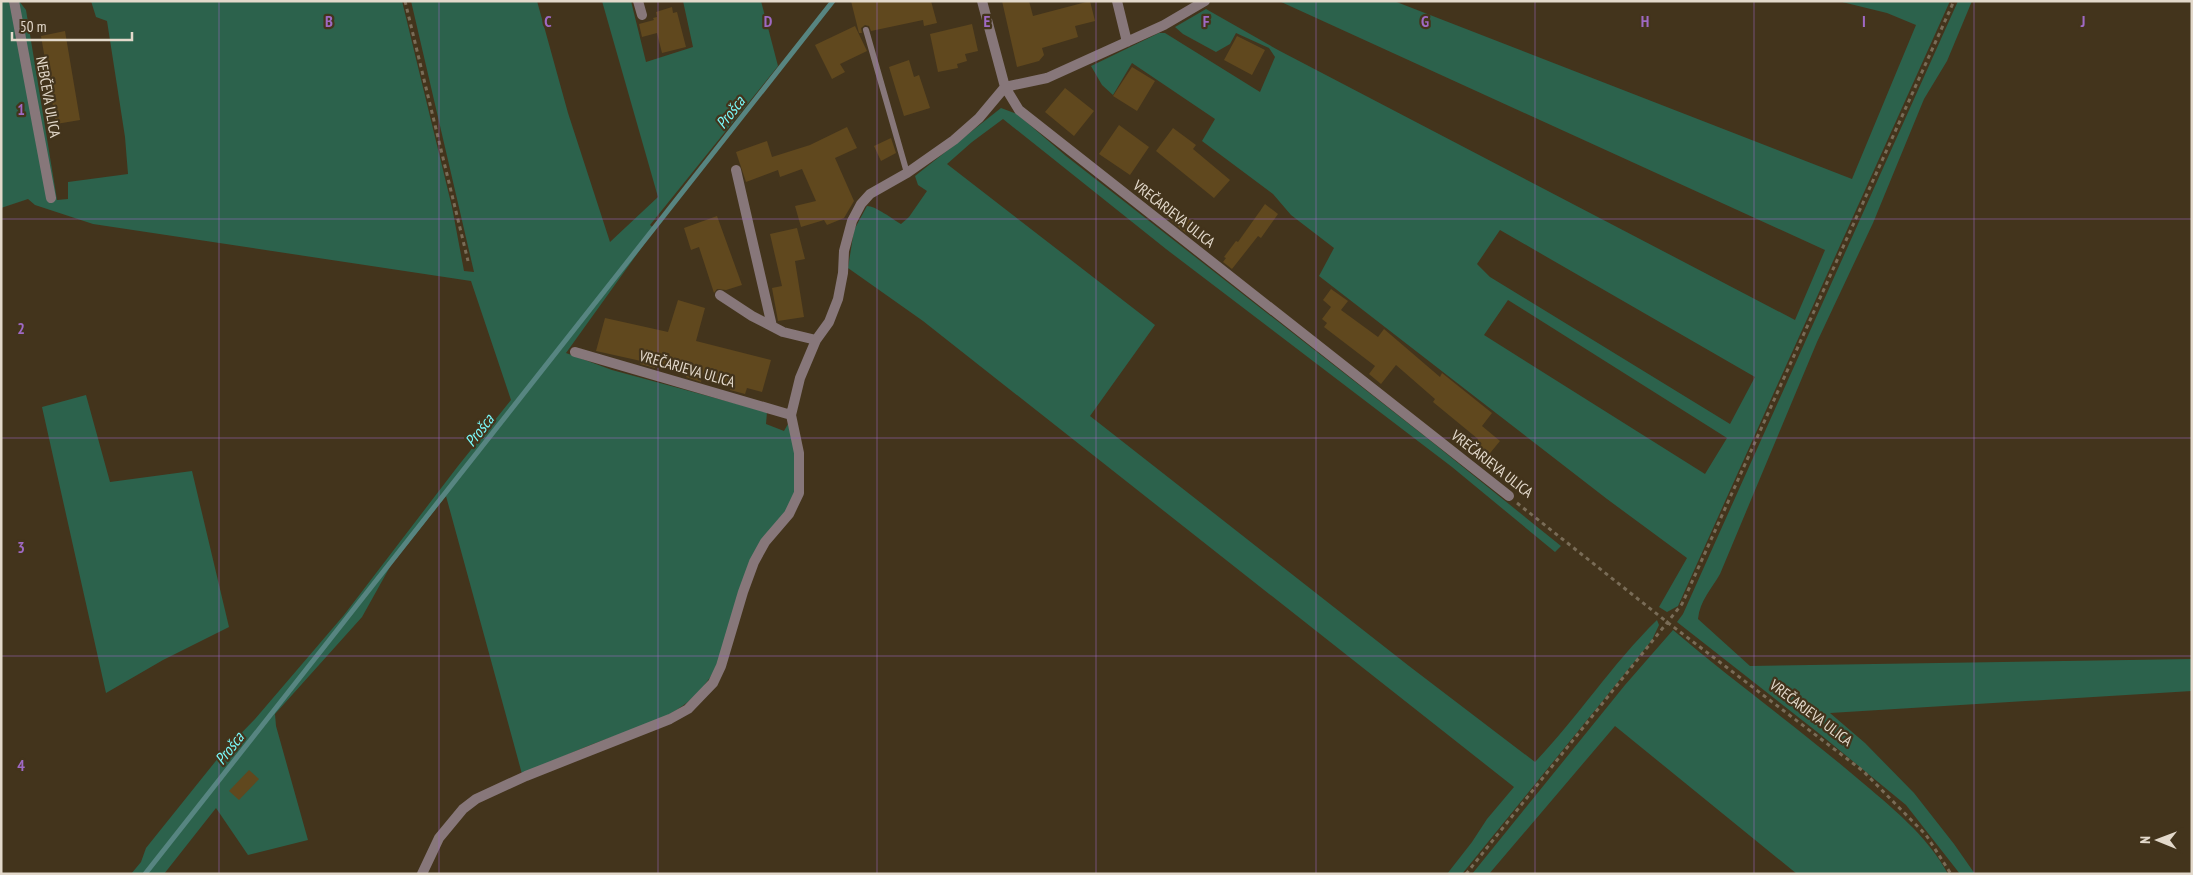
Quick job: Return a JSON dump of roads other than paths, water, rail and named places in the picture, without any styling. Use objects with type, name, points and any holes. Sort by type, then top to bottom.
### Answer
[{"type":"street","name":"NEBČEVA ULICA","points":[[14,1],[51,198]]},
{"type":"street","points":[[638,1],[642,15]]},
{"type":"street","name":"VREČARJEVA ULICA","points":[[982,1],[1005,87],[1019,110],[1509,496]]},
{"type":"street","points":[[1117,1],[1127,42]]},
{"type":"street","points":[[422,874],[439,838],[463,809],[476,799],[526,776],[670,719],[688,709],[713,683],[722,666],[743,592],[754,562],[765,542],[789,514],[799,493],[799,453],[792,414],[800,378],[816,340],[829,322],[838,299],[843,273],[844,251],[852,221],[861,204],[870,194],[907,173],[954,140],[978,118],[1005,87],[1047,78],[1127,42],[1198,3]]},
{"type":"street","points":[[736,170],[772,326]]},
{"type":"street","points":[[720,295],[752,316],[791,335],[816,340]]},
{"type":"street","name":"VREČARJEVA ULICA","points":[[574,352],[792,414]]},
{"type":"lane","points":[[866,30],[907,173]]},
{"type":"waterway","name":"Prošca","points":[[145,874],[833,1]]}]
